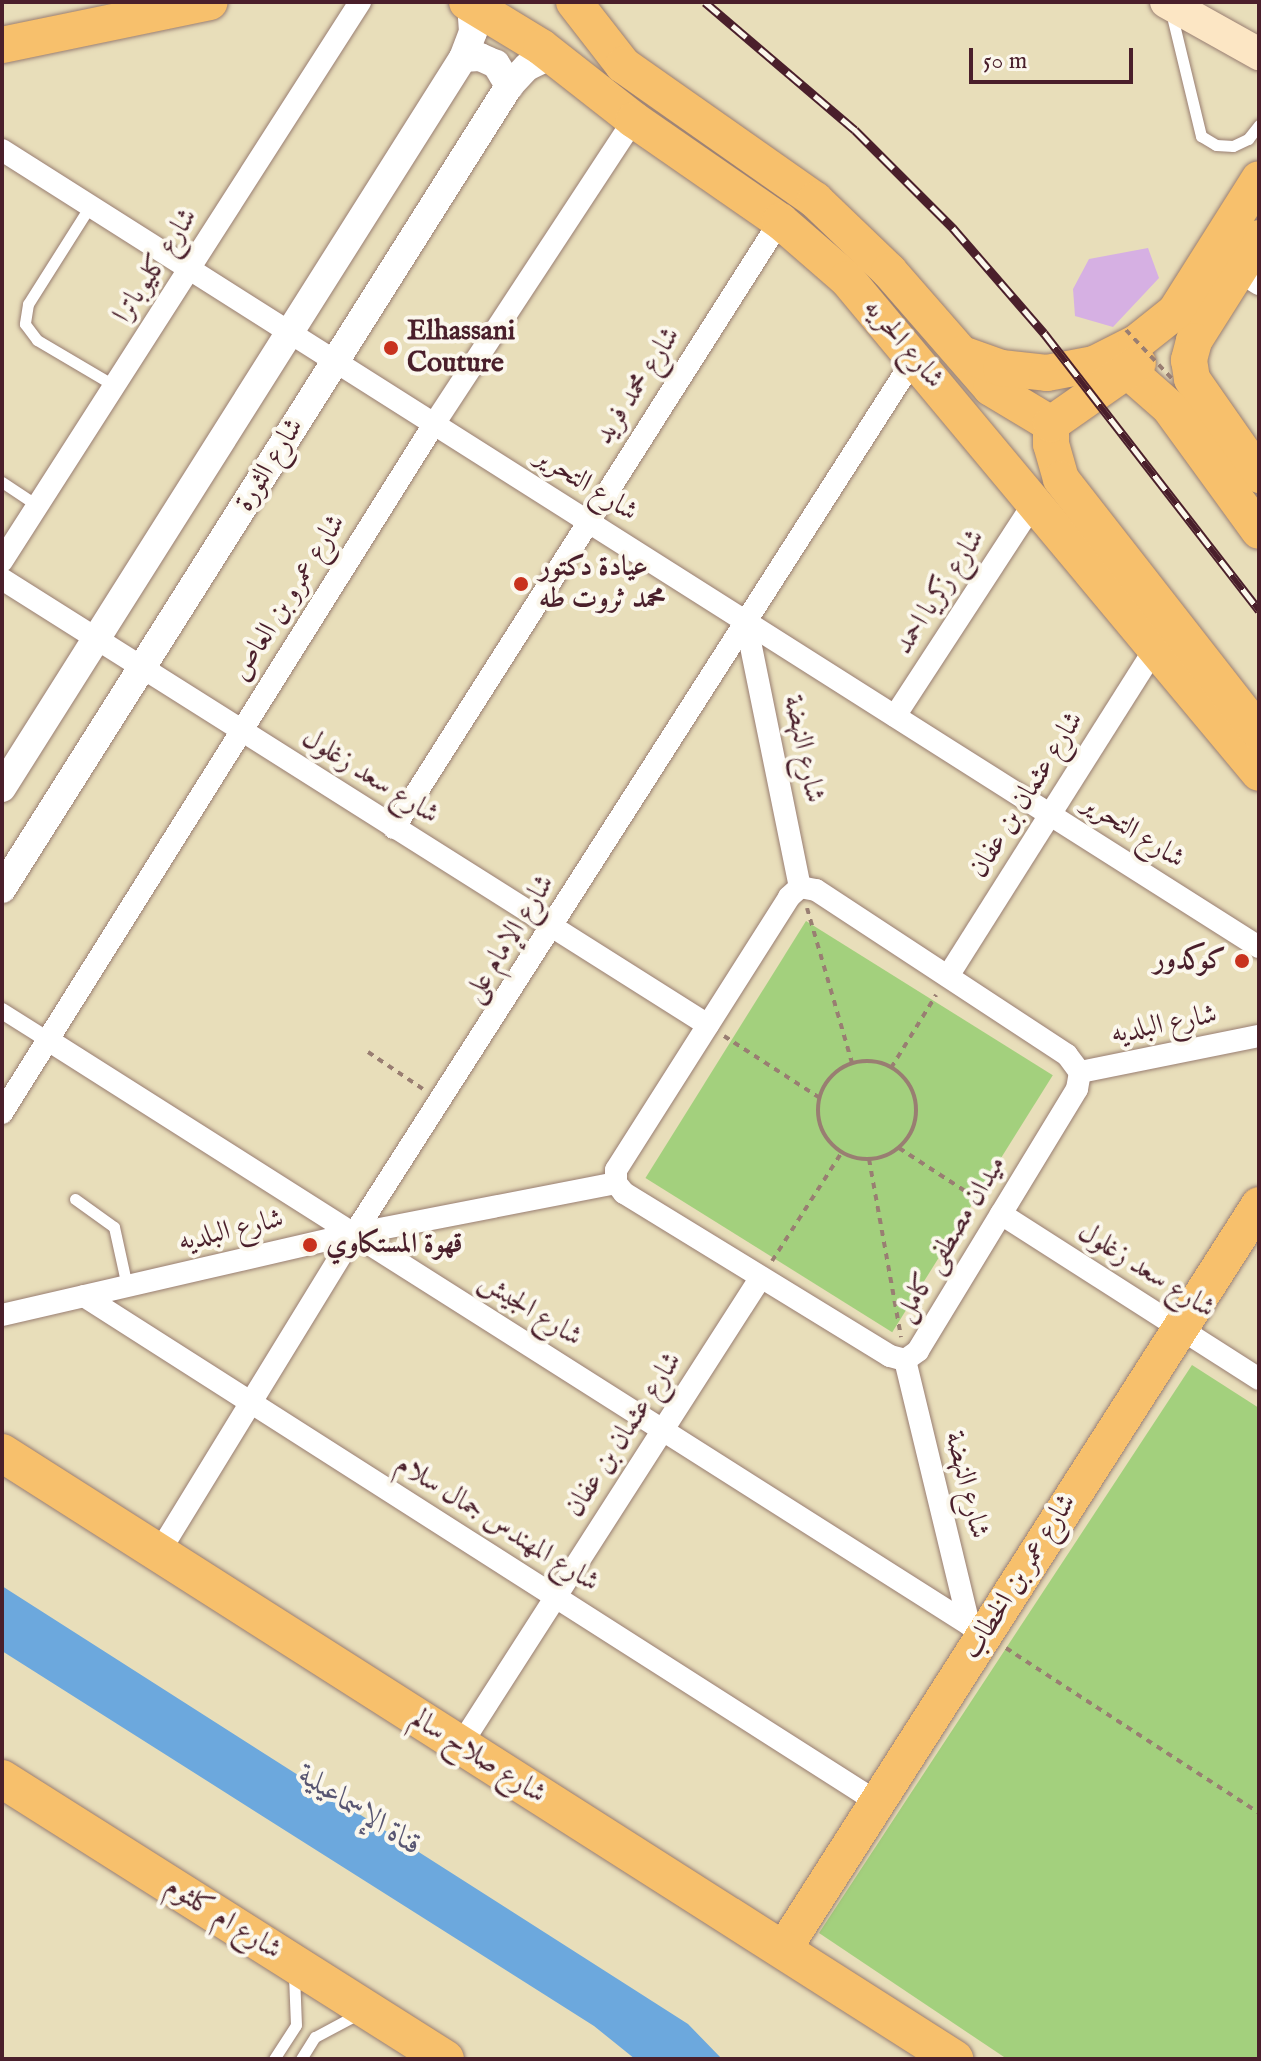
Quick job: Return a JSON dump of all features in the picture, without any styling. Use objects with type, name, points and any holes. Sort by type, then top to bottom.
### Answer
[{"type":"highway","name":"شارع صلاح سالم","points":[[2,1453],[954,2059]]},
{"type":"highway","name":"شارع ام كلثوم","points":[[2,1779],[445,2059]]},
{"type":"highway","points":[[881,2015],[919,2059]]},
{"type":"main road","points":[[2,45],[210,2]]},
{"type":"main road","name":"شارع الحريه","points":[[574,2],[634,120],[780,221],[847,279],[1157,646],[1259,773]]},
{"type":"main road","name":"شارع الحريه","points":[[469,3],[552,55],[612,78],[739,147],[853,235],[991,388],[1051,424]]},
{"type":"main road","points":[[1167,3],[1259,54]]},
{"type":"main road","points":[[718,178],[739,147]]},
{"type":"main road","points":[[1259,179],[1160,341],[1128,371],[1051,424],[1051,444],[1061,479],[1259,732]]},
{"type":"main road","points":[[1259,238],[1249,277],[1191,350],[1186,384],[1259,475]]},
{"type":"main road","points":[[957,352],[1024,372],[1071,371],[1116,355],[1175,312]]},
{"type":"main road","points":[[1128,371],[1169,407],[1259,531]]},
{"type":"main road","name":"شارع عمر بن الخطاب","points":[[783,1950],[877,1802],[977,1629],[1259,1205]]},
{"type":"street","name":"شارع كليوباترا","points":[[2,561],[360,2]]},
{"type":"street","name":"شارع الثورة","points":[[2,788],[463,58],[473,32],[469,3]]},
{"type":"street","name":"شارع الثورة","points":[[2,889],[509,86],[527,67],[552,55]]},
{"type":"street","points":[[463,58],[480,57],[496,64],[509,86]]},
{"type":"street","name":"شارع عمرو بن العاص","points":[[2,1113],[434,424],[634,120]]},
{"type":"street","name":"شارع التحرير","points":[[2,150],[1259,947]]},
{"type":"street","name":"شارع محمد فريد","points":[[394,828],[780,221]]},
{"type":"street","name":"شارع الإمام على","points":[[158,1554],[354,1234],[442,1102],[915,357]]},
{"type":"street","name":"شارع زكريا احمد","points":[[895,716],[1035,501]]},
{"type":"street","name":"شارع سعد زغلول","points":[[2,579],[708,1025]]},
{"type":"street","name":"شارع النهضة","points":[[746,622],[800,887]]},
{"type":"street","name":"شارع عثمان بن عفان","points":[[948,976],[1157,646]]},
{"type":"street","points":[[616,1183],[616,1170],[789,897],[800,887],[816,890],[948,976],[1067,1055],[1080,1072]]},
{"type":"street","name":"شارع الجيش","points":[[2,1011],[977,1629]]},
{"type":"street","name":"شارع البلديه","points":[[1080,1072],[1259,1036]]},
{"type":"street","name":"ميدان مصطفى كامل","points":[[616,1183],[761,1277],[890,1356],[905,1360],[918,1351],[1077,1089],[1080,1072]]},
{"type":"street","name":"شارع البلديه","points":[[2,1315],[354,1234],[616,1183]]},
{"type":"street","name":"شارع سعد زغلول","points":[[1001,1214],[1259,1379]]},
{"type":"street","name":"شارع عثمان بن عفان","points":[[460,1746],[761,1277]]},
{"type":"street","name":"شارع المهندس جمال سلام","points":[[84,1296],[877,1802]]},
{"type":"street","name":"شارع النهضة","points":[[905,1360],[977,1629]]},
{"type":"lane","points":[[1167,3],[1201,136],[1216,145],[1233,146],[1248,139],[1259,125]]},
{"type":"lane","points":[[90,206],[28,304],[25,324],[37,340],[115,386]]},
{"type":"lane","points":[[2,482],[38,506]]},
{"type":"lane","points":[[75,1199],[114,1227],[127,1286]]},
{"type":"lane","points":[[274,2059],[296,2025],[298,2007],[293,1970],[283,1957]]},
{"type":"lane","points":[[301,2059],[329,2026],[361,2013],[375,2015]]},
{"type":"path","points":[[1126,330],[1186,384]]},
{"type":"path","points":[[800,887],[852,1063]]},
{"type":"path","points":[[891,1068],[948,976]]},
{"type":"path","points":[[708,1025],[820,1098]]},
{"type":"path","points":[[368,1052],[442,1102]]},
{"type":"path","points":[[872,1061],[891,1068],[908,1084],[915,1106],[912,1129],[898,1148],[869,1159],[842,1152],[822,1128],[820,1098],[828,1080],[852,1063],[872,1061]]},
{"type":"path","points":[[898,1148],[1001,1214]]},
{"type":"path","points":[[761,1277],[842,1152]]},
{"type":"path","points":[[869,1159],[905,1360]]},
{"type":"path","points":[[977,1629],[1259,1813]]},
{"type":"green space","points":[[806,921],[1053,1075],[892,1332],[645,1178]]},
{"type":"green space","points":[[1192,1365],[1259,1408],[1259,2059],[1007,2059],[819,1933]]},
{"type":"water","points":[[2,1586],[688,2024],[722,2059],[635,2059],[594,2026],[2,1651]]},
{"type":"building","points":[[1148,248],[1159,278],[1113,327],[1075,316],[1073,289],[1089,259]]},
{"type":"railway","points":[[705,2],[855,130],[953,228],[1044,333],[1259,610]]},
{"type":"place","name":"Elhassani Couture","points":[[391,348]]},
{"type":"place","name":"عيادة دكتور محمد ثروت طه","points":[[521,584]]},
{"type":"place","name":"كوكدور","points":[[1242,961]]},
{"type":"place","name":"قهوة المستكاوي","points":[[310,1245]]},
{"type":"water label","name":"قناة الإسماعيلية","points":[[360,1811]]}]
